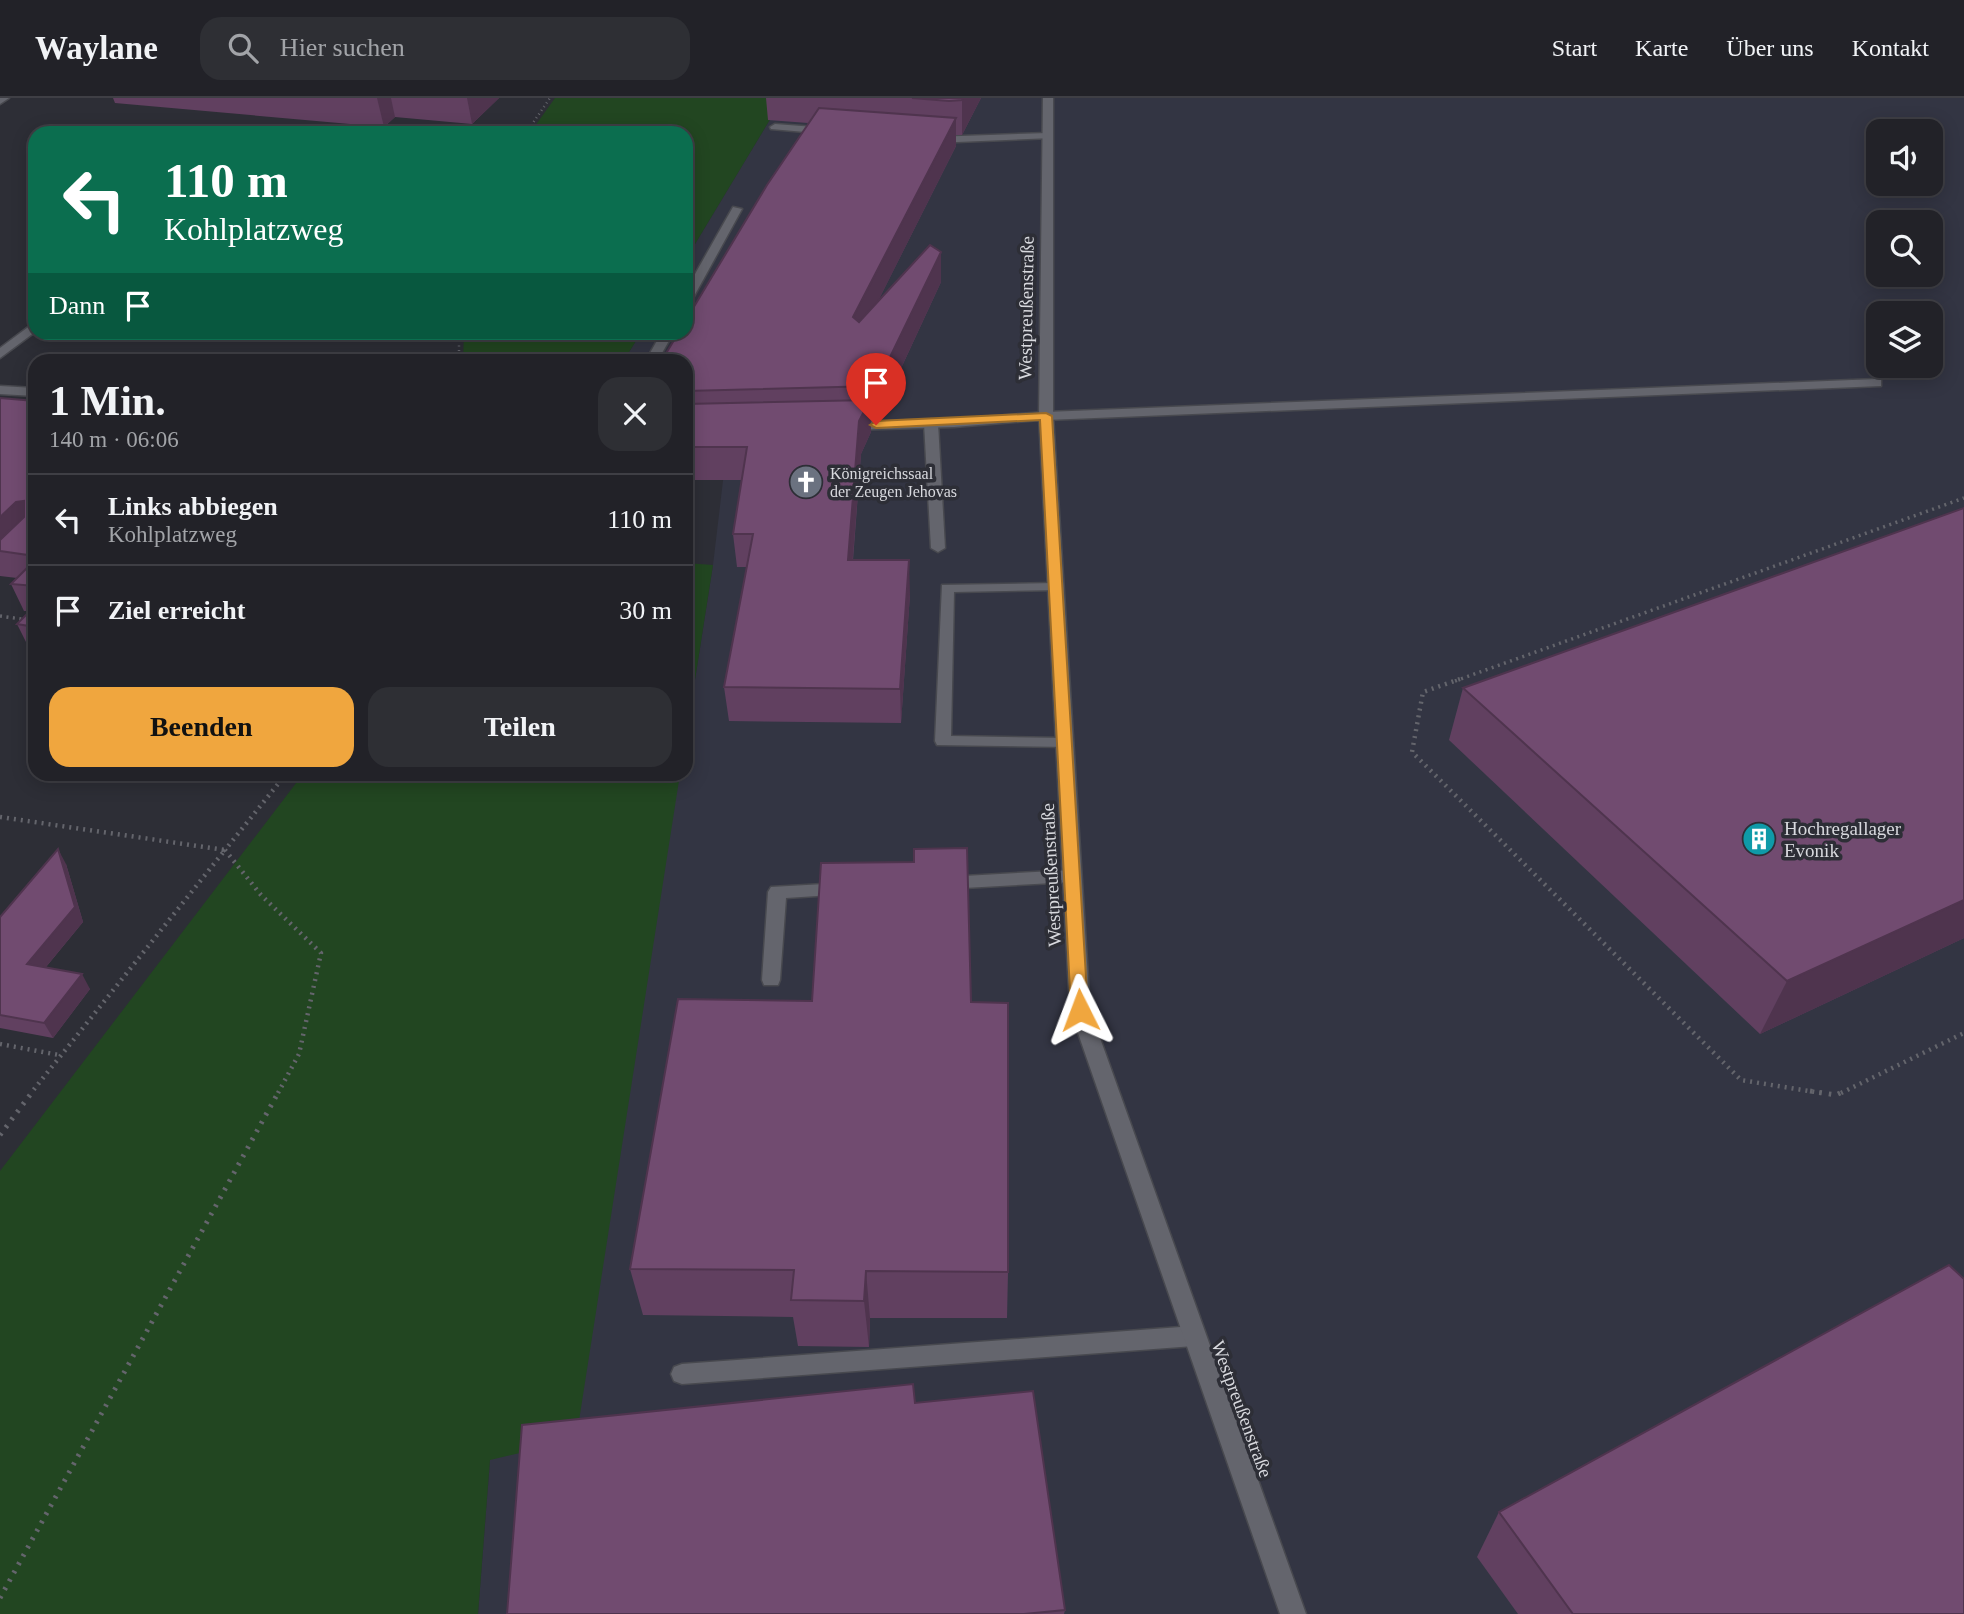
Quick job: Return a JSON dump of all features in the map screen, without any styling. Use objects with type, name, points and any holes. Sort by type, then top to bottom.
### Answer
[{"type":"street","name":"Westpreußenstraße","points":[[1048,98],[1046,416],[1080,1010],[1293,1614]]},
{"type":"street","points":[[775,127],[842,132]]},
{"type":"street","points":[[922,139],[949,141],[1048,136]]},
{"type":"street","points":[[693,288],[737,209]]},
{"type":"street","points":[[0,354],[28,332]]},
{"type":"street","points":[[836,426],[1877,383]]},
{"type":"street","points":[[0,390],[28,392]]},
{"type":"street","points":[[931,423],[938,548]]},
{"type":"street","points":[[1055,587],[947,588],[943,741],[1065,743]]},
{"type":"street","points":[[925,884],[1072,876]]},
{"type":"street","points":[[771,980],[777,892],[858,888]]},
{"type":"street","points":[[682,1374],[1194,1336]]},
{"type":"path","points":[[531,126],[550,98]]},
{"type":"path","points":[[1964,498],[1423,692],[1412,752],[1741,1080],[1836,1095],[1964,1033]]},
{"type":"path","points":[[0,616],[28,620]]},
{"type":"path","points":[[0,1135],[59,1055],[280,781]]},
{"type":"path","points":[[0,817],[225,850],[261,895],[321,953],[299,1054],[0,1598]]},
{"type":"path","points":[[0,1044],[59,1055]]},
{"type":"shaded area","points":[[783,98],[1964,98],[1964,1614],[478,1614],[490,1460],[678,781],[693,781],[693,692],[713,565],[727,447],[693,375],[693,354],[628,354],[637,340],[693,340],[693,247]]},
{"type":"green space","points":[[555,98],[783,98],[693,247],[693,126],[535,126]]},
{"type":"green space","points":[[464,340],[637,340],[628,354],[463,354]]},
{"type":"green space","points":[[693,564],[713,565],[693,692]]},
{"type":"green space","points":[[298,781],[679,781],[576,1440],[490,1460],[478,1614],[0,1614],[0,1171]]},
{"type":"building","points":[[912,98],[963,98],[949,101]]},
{"type":"building","points":[[819,108],[956,118],[853,317],[859,322],[930,245],[941,252],[876,386],[693,391],[693,354],[666,354],[674,340],[693,340],[693,308],[767,185]]},
{"type":"building","points":[[0,398],[28,400],[28,555],[0,551],[0,540],[24,517],[24,501],[16,502],[0,517]]},
{"type":"building","points":[[870,400],[859,421],[848,560],[909,560],[900,689],[724,687],[753,534],[733,534],[747,447],[693,447],[693,404]]},
{"type":"building","name":"Hochregallager Evonik","points":[[1964,508],[1964,900],[1787,981],[1463,688]]},
{"type":"building","points":[[28,567],[28,585],[11,584]]},
{"type":"building","points":[[28,613],[28,626],[17,624]]},
{"type":"building","points":[[967,848],[971,1002],[1008,1003],[1008,1272],[866,1271],[864,1301],[791,1300],[794,1270],[630,1269],[678,999],[812,1001],[821,863],[914,862],[914,849]]},
{"type":"building","points":[[58,849],[75,907],[27,964],[82,974],[44,1023],[0,1015],[0,917]]},
{"type":"building","points":[[1949,1265],[1964,1279],[1964,1614],[1573,1614],[1499,1512]]},
{"type":"building","points":[[913,1384],[915,1403],[1033,1391],[1065,1610],[1024,1614],[507,1614],[522,1425]]},
{"type":"place","name":"Königreichssaal der Zeugen Jehovas","points":[[806,482]]},
{"type":"place","name":"Hochregallager Evonik","points":[[1759,839]]},
{"type":"route","points":[[876,425],[954,423],[1046,416],[1080,1010]]}]
